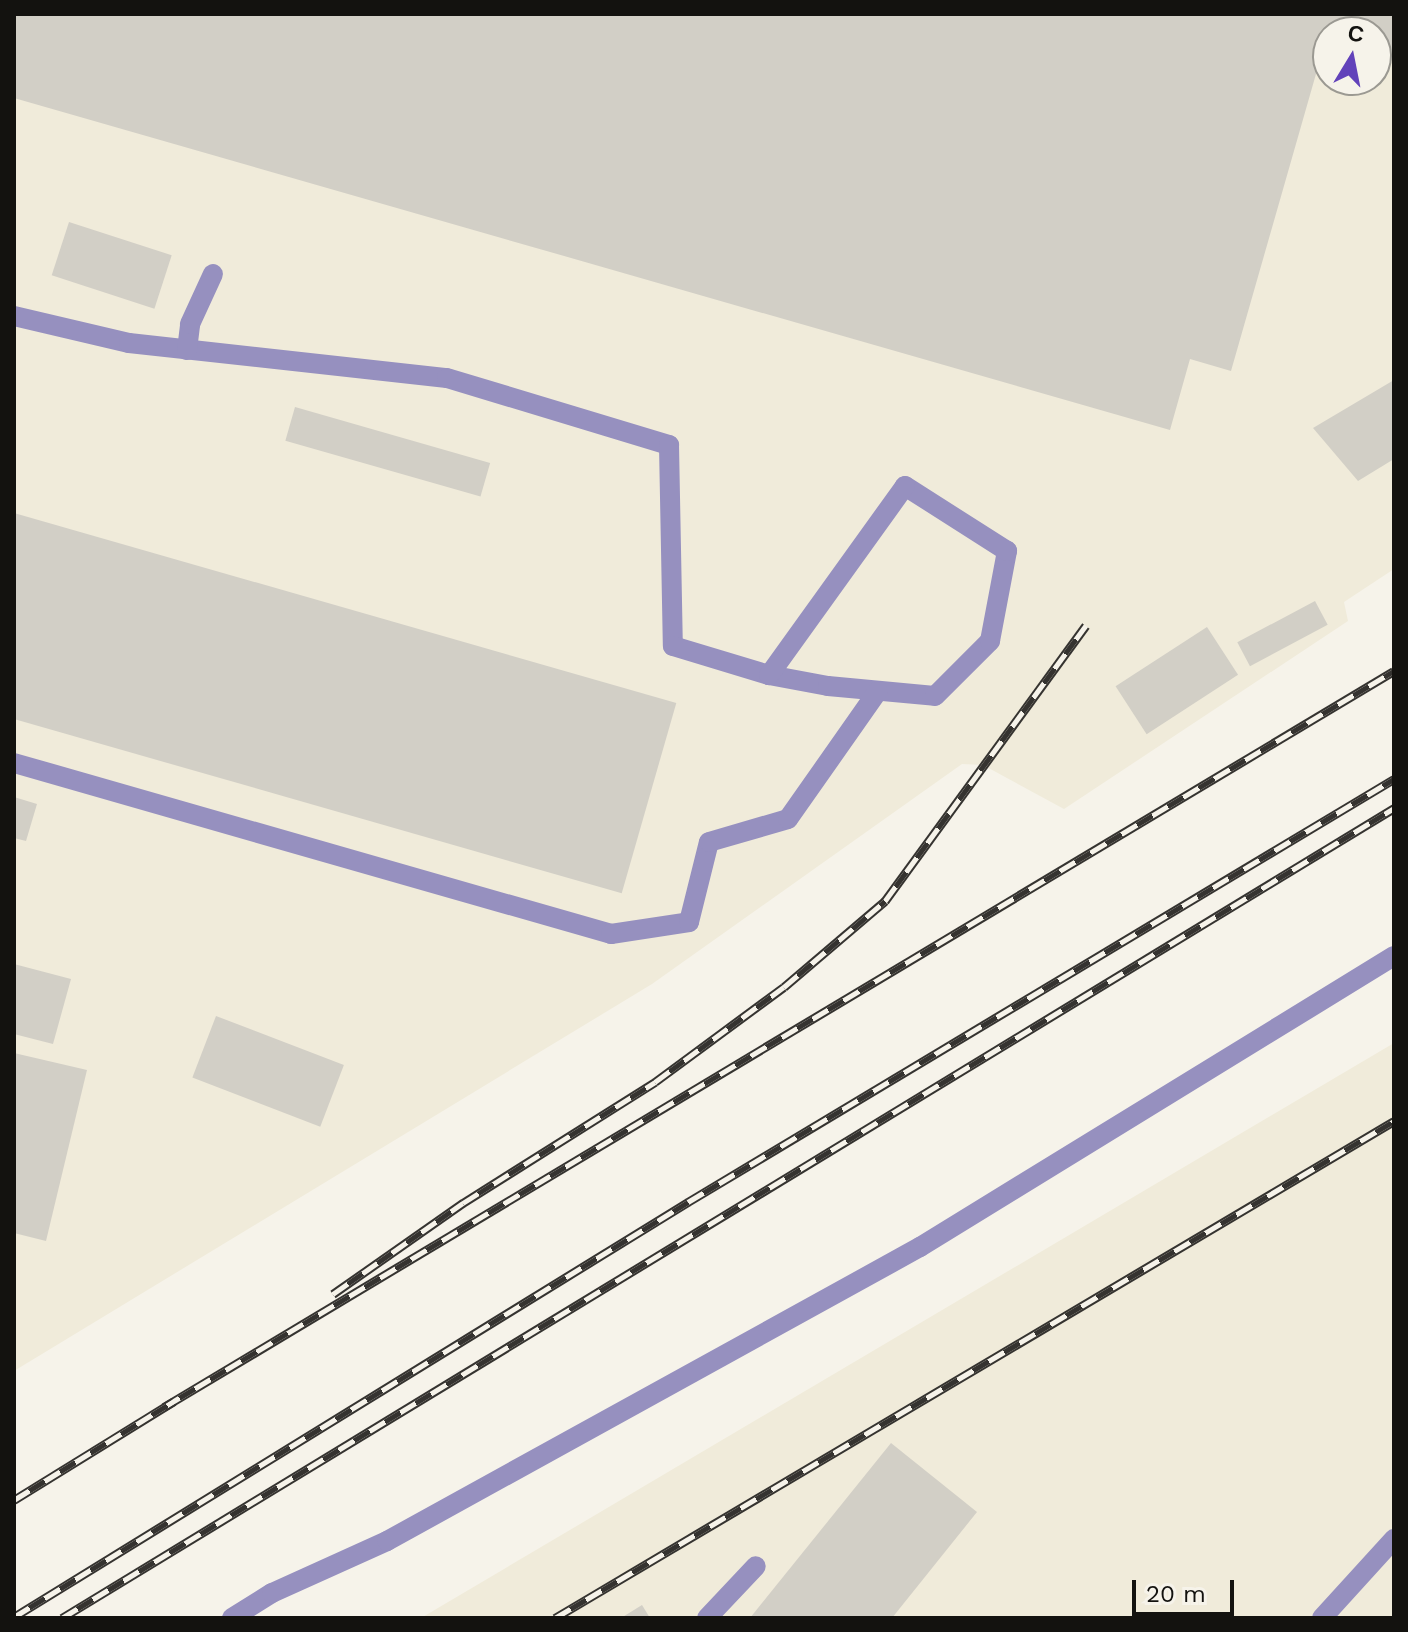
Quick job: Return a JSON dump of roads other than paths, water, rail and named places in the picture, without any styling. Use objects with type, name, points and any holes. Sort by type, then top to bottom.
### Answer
[{"type":"street","points":[[187,350],[190,324],[213,274]]},
{"type":"street","points":[[14,316],[129,343],[447,378],[669,445],[673,646],[769,675],[935,696],[990,641],[1007,551],[905,486],[769,675]]},
{"type":"street","points":[[14,763],[611,934],[689,922],[709,842],[788,819],[878,691]]},
{"type":"street","points":[[232,1618],[272,1593],[387,1541],[920,1247],[1394,956]]},
{"type":"street","points":[[1322,1618],[1394,1539]]},
{"type":"street","points":[[707,1618],[756,1566]]},
{"type":"railway","points":[[333,1294],[463,1203],[655,1082],[784,987],[885,901],[1086,625]]},
{"type":"railway","points":[[164,1407],[1394,671]]},
{"type":"railway","points":[[14,1617],[688,1202],[1394,779]]},
{"type":"railway","points":[[62,1618],[1394,808]]},
{"type":"railway","points":[[555,1618],[1394,1121]]},
{"type":"railway","points":[[14,1500],[174,1401]]}]
